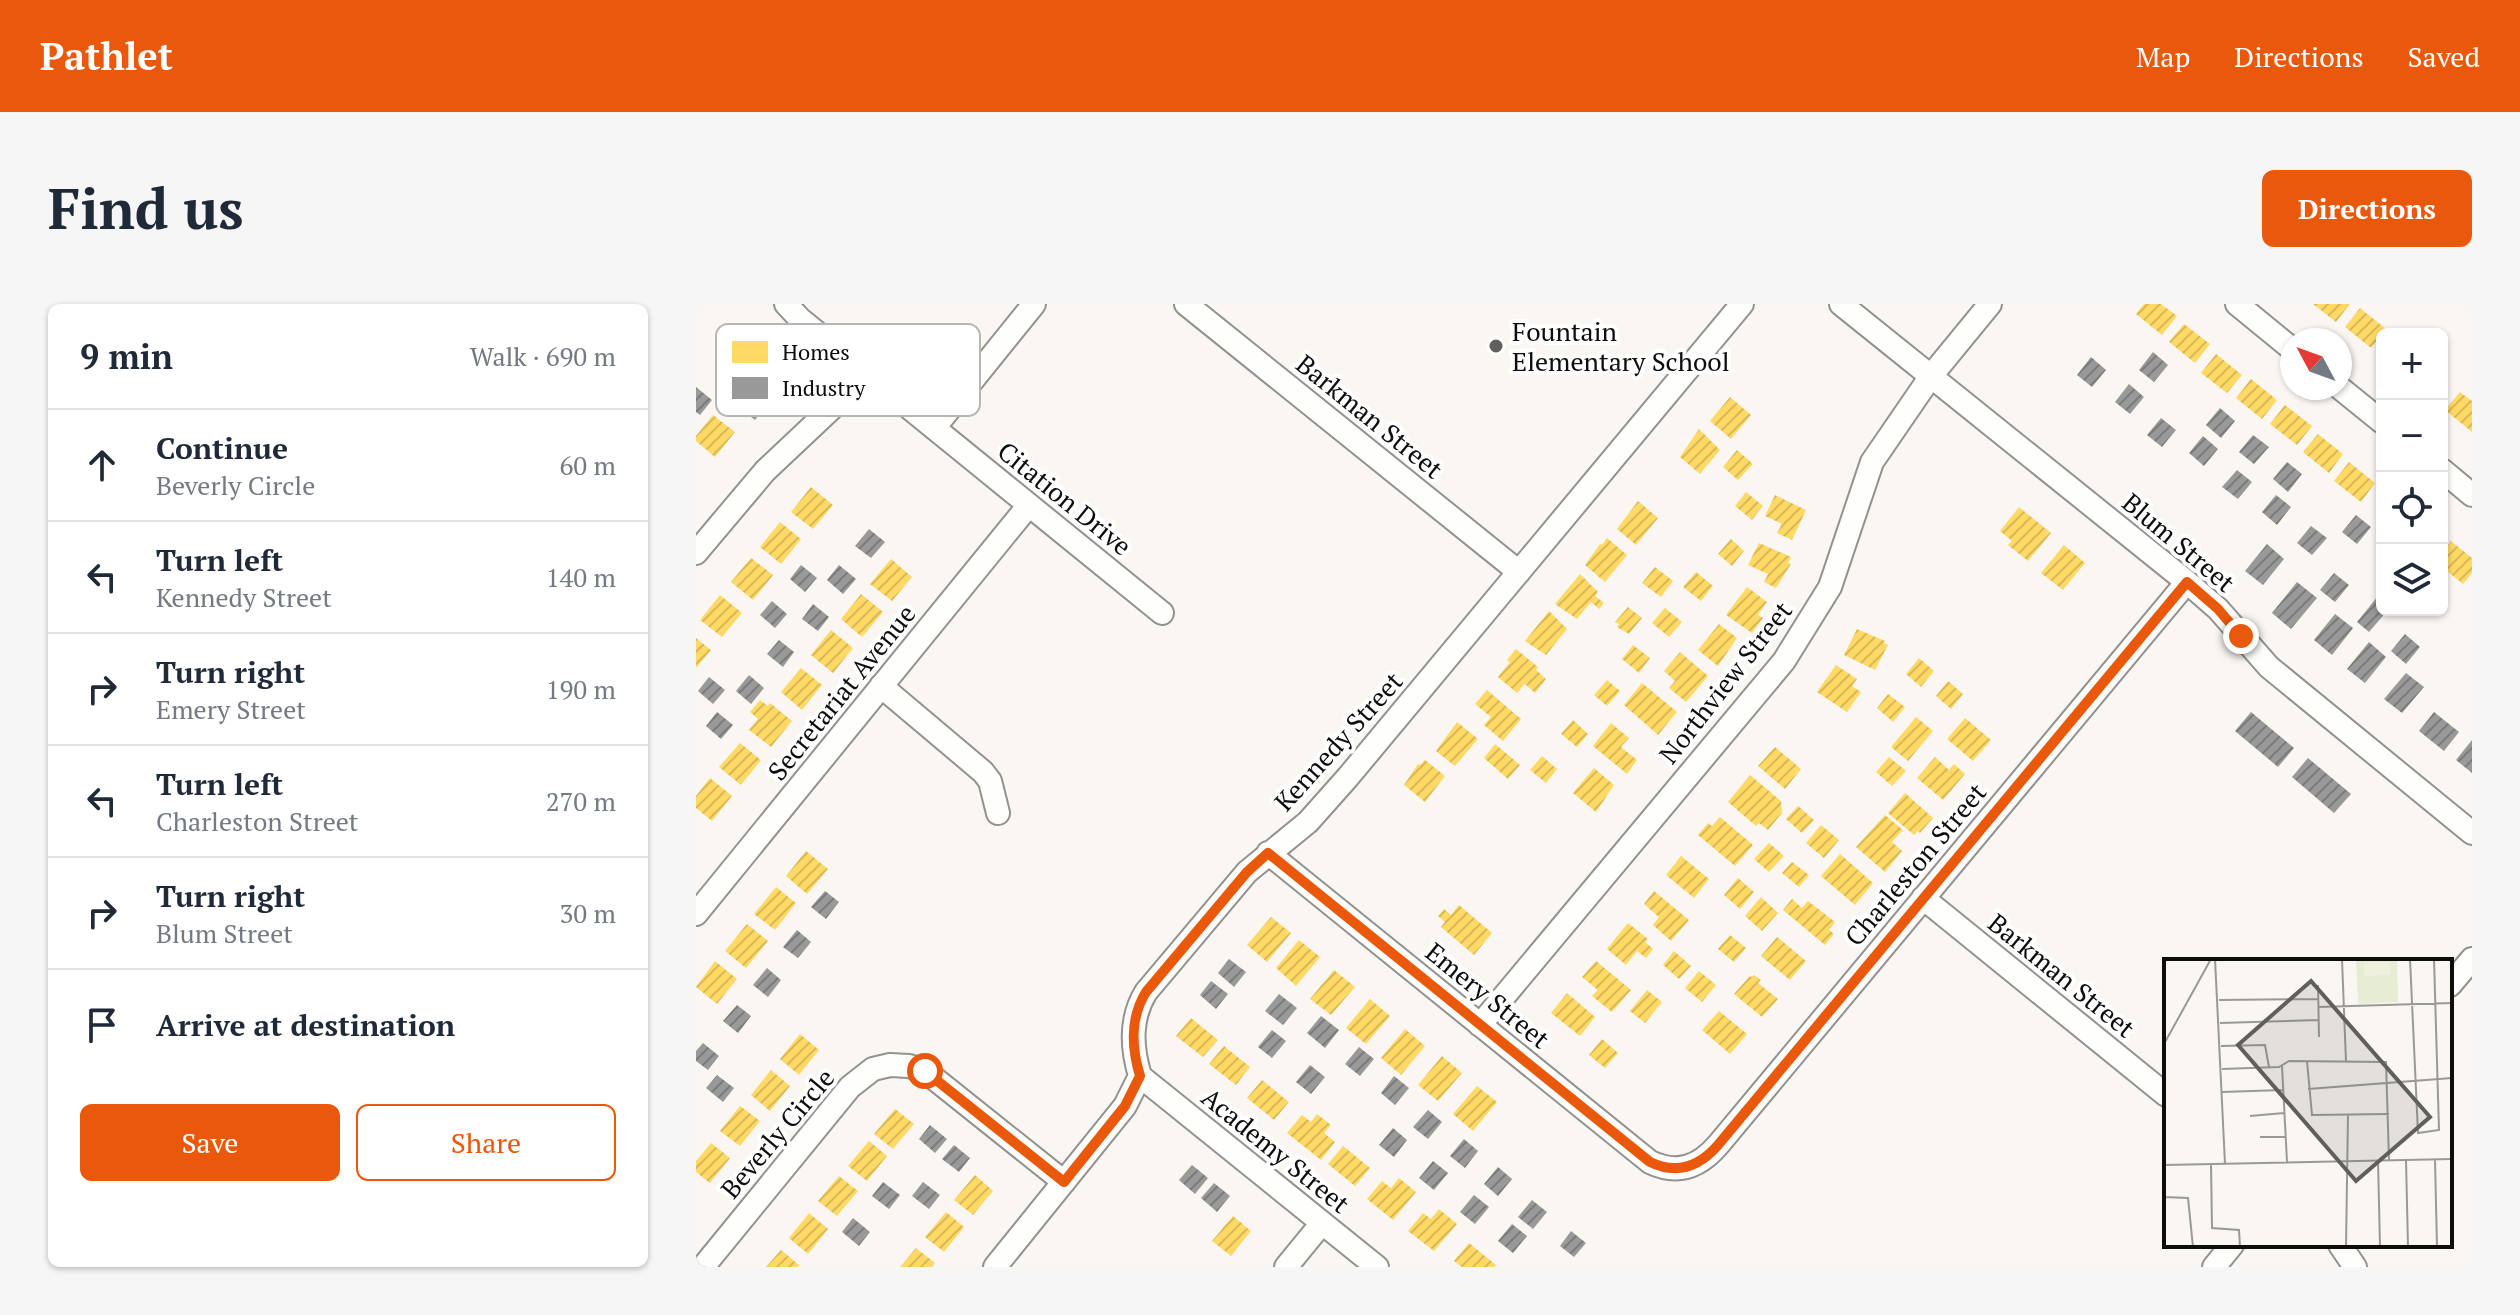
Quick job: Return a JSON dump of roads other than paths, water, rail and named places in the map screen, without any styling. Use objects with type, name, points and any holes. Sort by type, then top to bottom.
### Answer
[{"type":"street","name":"Citation Drive","points":[[786,304],[806,324]]},
{"type":"street","points":[[980,371],[1034,304]]},
{"type":"street","name":"Barkman Street","points":[[1186,304],[1519,572]]},
{"type":"street","name":"Kennedy Street","points":[[1140,1076],[1133,1024],[1140,1001],[1224,899],[1268,853],[1308,822],[1338,788],[1742,304]]},
{"type":"street","name":"Blum Street","points":[[1841,304],[2187,582],[2218,609],[2269,667],[2472,833]]},
{"type":"street","name":"Northview Street","points":[[1480,1025],[1784,661],[1830,587],[1872,462],[1931,376],[1990,304]]},
{"type":"street","points":[[2237,304],[2280,339]]},
{"type":"street","points":[[2352,398],[2376,417]]},
{"type":"street","points":[[696,553],[765,471],[823,416]]},
{"type":"street","name":"Citation Drive","points":[[919,416],[1162,613]]},
{"type":"street","points":[[934,428],[944,416]]},
{"type":"street","points":[[2444,472],[2472,495]]},
{"type":"street","name":"Secretariat Avenue","points":[[696,914],[1029,505]]},
{"type":"street","name":"Charleston Street","points":[[1679,1169],[1694,1166],[1707,1158],[2187,582]]},
{"type":"street","points":[[881,686],[983,772],[990,781],[998,813]]},
{"type":"street","name":"Emery Street","points":[[1268,853],[1650,1162],[1679,1169]]},
{"type":"street","name":"Barkman Street","points":[[1923,898],[2164,1093]]},
{"type":"street","name":"Beverly Circle","points":[[703,1267],[850,1087],[873,1069],[890,1065],[909,1066],[938,1079],[1064,1182]]},
{"type":"street","points":[[995,1267],[1125,1106],[1140,1076]]},
{"type":"street","name":"Academy Street","points":[[1140,1076],[1377,1267]]},
{"type":"street","points":[[1286,1267],[1322,1223]]},
{"type":"street","points":[[2214,1267],[2230,1247]]},
{"type":"street","points":[[2341,1247],[2355,1267]]},
{"type":"place","name":"Fountain Elementary School","points":[[1496,346]]}]
